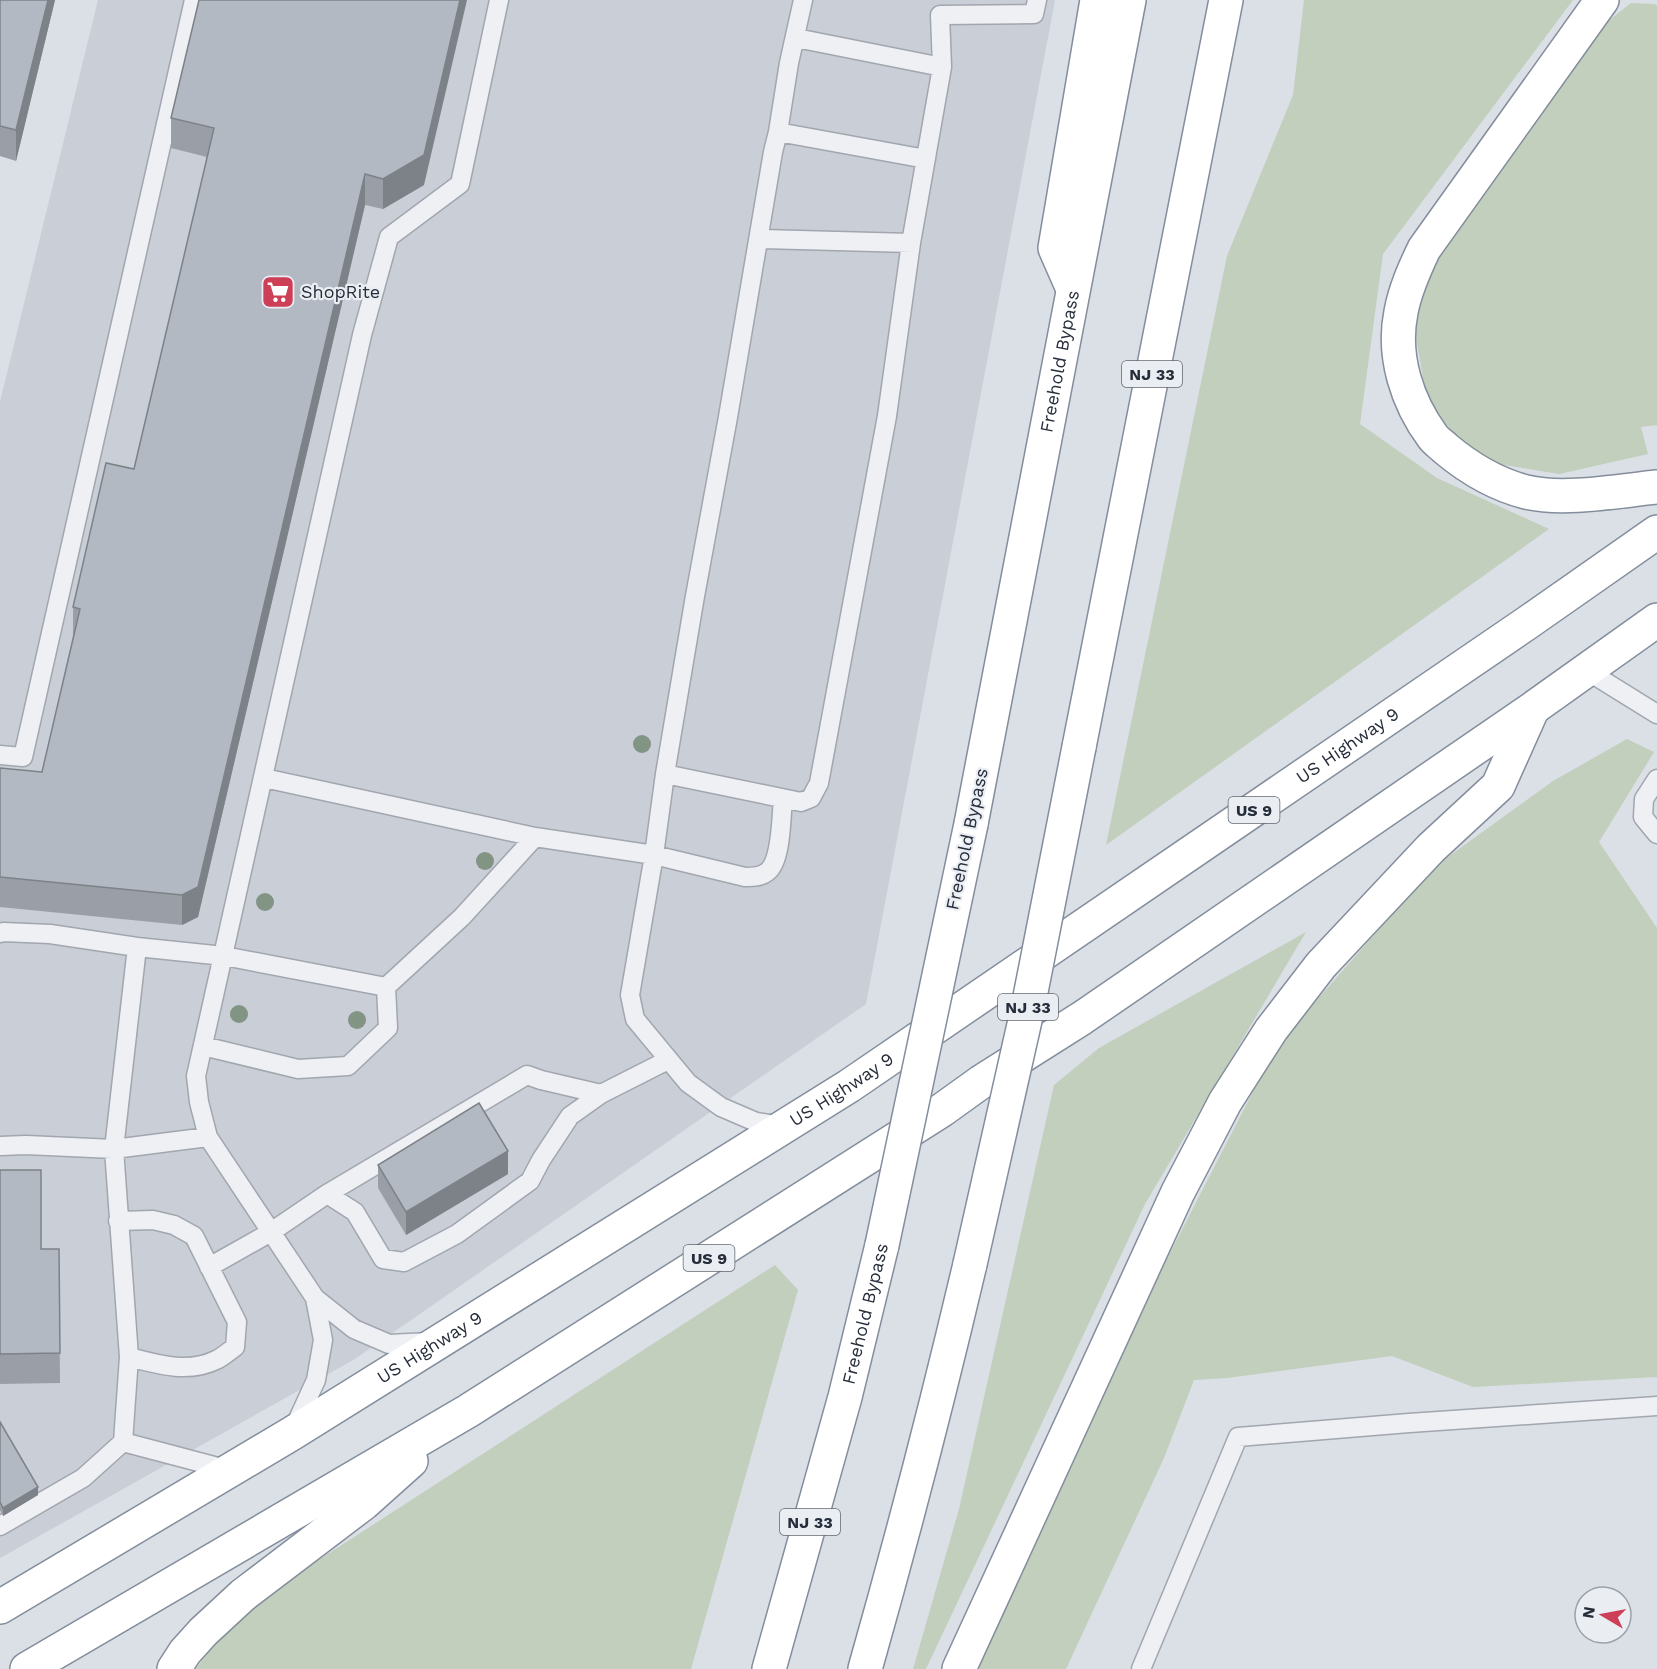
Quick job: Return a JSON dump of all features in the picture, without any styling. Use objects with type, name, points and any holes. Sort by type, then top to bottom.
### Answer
[{"type":"highway","points":[[1073,289],[1055,248],[1097,0]]},
{"type":"highway","name":"Freehold Bypass","points":[[769,1662],[853,1364],[882,1245],[971,824],[1129,0]]},
{"type":"highway","name":"NJ 33","points":[[865,1669],[942,1384],[1028,1007],[1226,0]]},
{"type":"highway","points":[[1602,0],[1424,249],[1408,282],[1400,315],[1401,372],[1412,402],[1434,438],[1463,463],[1491,480],[1526,492],[1549,495],[1657,487]]},
{"type":"highway","name":"US Highway 9","points":[[0,1607],[291,1434],[849,1086],[1657,532]]},
{"type":"highway","name":"US 9","points":[[27,1669],[468,1410],[942,1110],[981,1082],[1092,1011],[1532,709],[1657,620]]},
{"type":"highway","points":[[959,1669],[1178,1192],[1225,1102],[1271,1030],[1321,965],[1431,848],[1498,786],[1532,709]]},
{"type":"highway","points":[[174,1669],[203,1632],[243,1595],[364,1503],[468,1410]]},
{"type":"lane","points":[[0,755],[23,757],[194,0]]},
{"type":"lane","points":[[437,1342],[389,1344],[354,1329],[315,1298],[208,1137],[199,1102],[196,1076],[362,335],[389,237],[460,184],[499,0]]},
{"type":"lane","points":[[784,1126],[756,1122],[721,1107],[688,1083],[635,1018],[630,995],[695,596],[789,63],[803,0]]},
{"type":"lane","points":[[665,774],[801,802],[811,798],[819,783],[887,417],[911,243],[942,67],[936,8],[1034,14],[1037,0]]},
{"type":"lane","points":[[796,38],[942,67]]},
{"type":"lane","points":[[778,132],[926,159]]},
{"type":"lane","points":[[758,238],[911,243]]},
{"type":"lane","points":[[1586,670],[1657,714]]},
{"type":"lane","points":[[264,778],[535,837],[654,855],[745,877],[758,877],[769,871],[777,858],[783,799]]},
{"type":"lane","points":[[1657,779],[1644,799],[1643,817],[1657,834]]},
{"type":"lane","points":[[203,1046],[298,1070],[348,1066],[388,1028],[387,987],[462,917],[535,837]]},
{"type":"lane","points":[[0,933],[50,934],[224,956],[387,987]]},
{"type":"lane","points":[[0,1526],[83,1478],[123,1442],[129,1357],[114,1149],[137,946]]},
{"type":"lane","points":[[327,1194],[356,1212],[383,1259],[404,1262],[457,1234],[530,1181],[570,1116],[602,1094],[668,1060]]},
{"type":"lane","points":[[209,1267],[271,1232],[327,1194],[527,1075],[602,1094]]},
{"type":"lane","points":[[0,1146],[114,1149],[208,1137]]},
{"type":"lane","points":[[118,1221],[153,1220],[174,1225],[194,1236],[237,1322],[235,1347],[215,1361],[193,1367],[170,1367],[129,1357]]},
{"type":"lane","points":[[291,1434],[316,1380],[323,1340],[315,1298]]},
{"type":"lane","points":[[1141,1669],[1238,1437],[1657,1406]]},
{"type":"lane","points":[[123,1442],[229,1470]]},
{"type":"shaded area","points":[[98,0],[1055,0],[866,1004],[355,1359],[0,1558],[0,402]]},
{"type":"green space","points":[[1304,0],[1573,0],[1383,254],[1360,424],[1437,478],[1549,529],[1106,845],[1227,256],[1293,95]]},
{"type":"green space","points":[[1631,3],[1657,6],[1657,425],[1641,427],[1648,454],[1559,474],[1486,462],[1428,407],[1413,320],[1428,273],[1607,22]]},
{"type":"green space","points":[[1627,739],[1654,752],[1599,842],[1657,928],[1657,1377],[1473,1387],[1392,1356],[1227,1378],[1194,1380],[1164,1458],[1066,1669],[978,1669],[1153,1286],[1277,1045],[1434,867],[1553,781]]},
{"type":"green space","points":[[1306,932],[1145,1204],[926,1669],[913,1669],[959,1509],[1054,1085],[1099,1048]]},
{"type":"green space","points":[[775,1265],[798,1290],[691,1669],[196,1669],[238,1612]]},
{"type":"building","points":[[0,0],[48,0],[16,130],[0,126]]},
{"type":"building","points":[[199,0],[460,0],[424,155],[383,179],[365,174],[198,887],[182,895],[0,877],[0,768],[42,772],[80,609],[73,607],[106,463],[134,469],[214,128],[171,118]]},
{"type":"building","points":[[479,1103],[508,1151],[406,1212],[378,1165]]},
{"type":"building","points":[[0,1170],[41,1170],[41,1249],[59,1249],[60,1353],[0,1354]]},
{"type":"building","points":[[0,1422],[38,1487],[3,1508],[0,1502]]},
{"type":"place","name":"ShopRite","points":[[278,292]]}]
